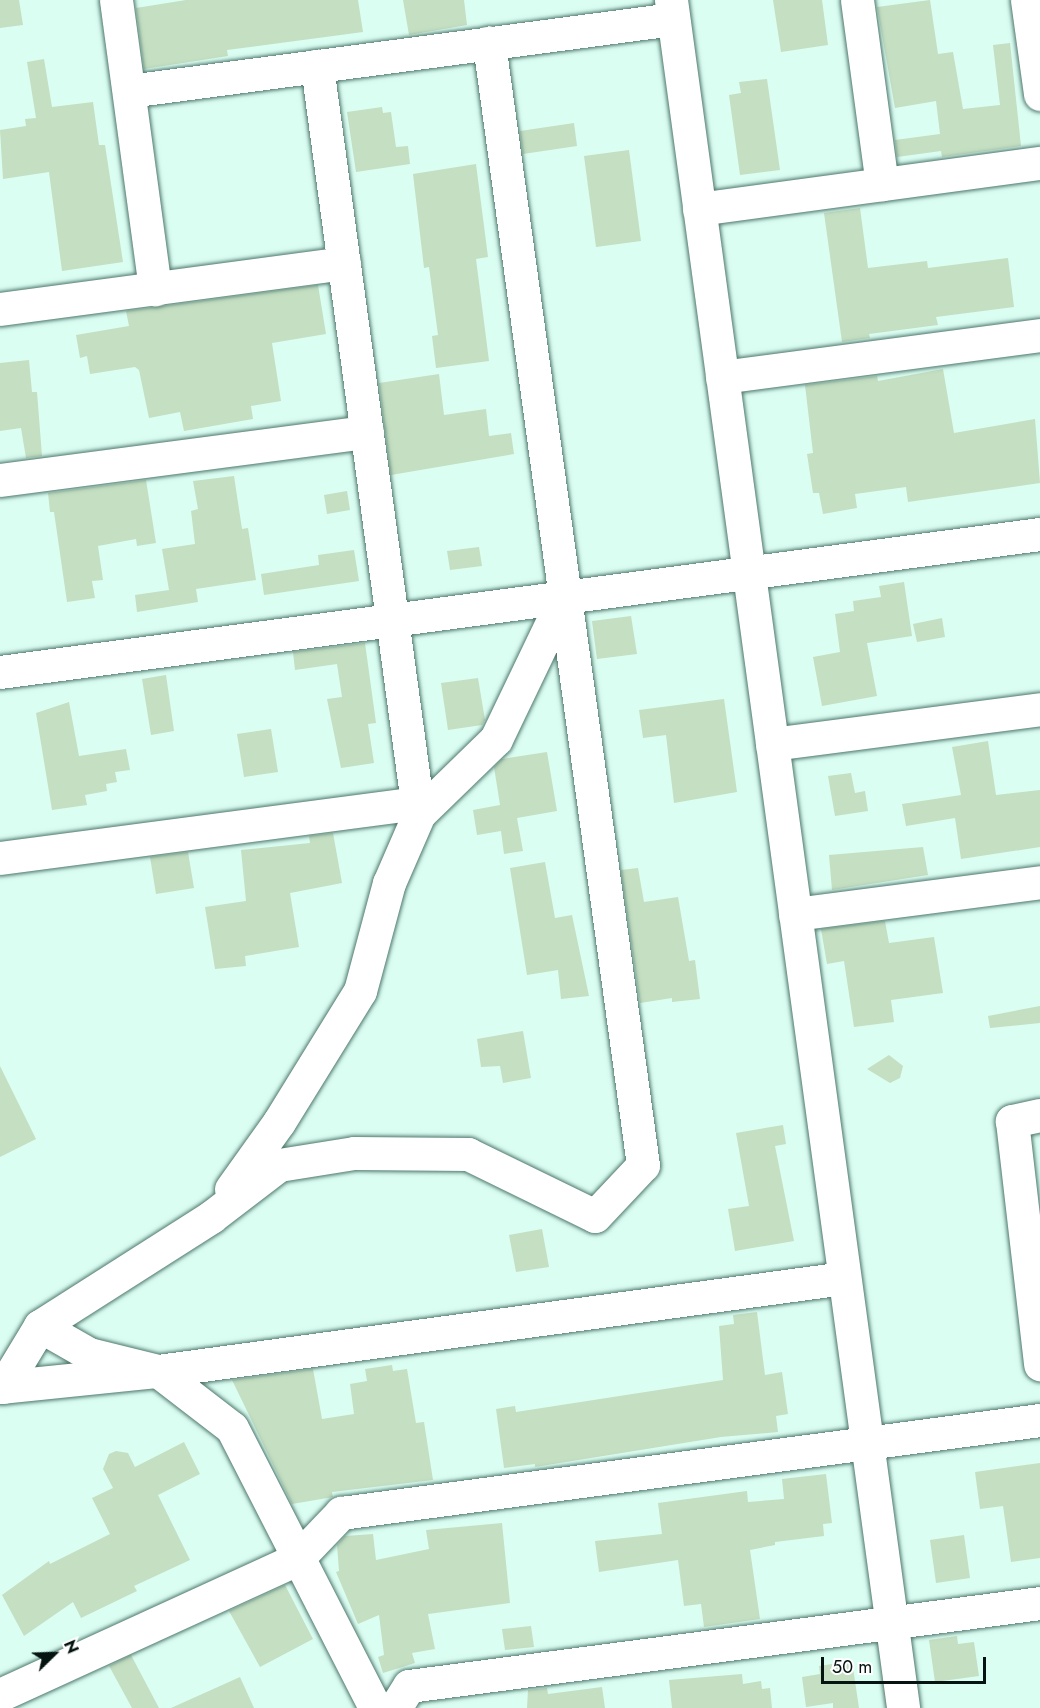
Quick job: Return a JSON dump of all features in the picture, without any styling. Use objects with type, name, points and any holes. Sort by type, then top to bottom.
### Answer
[{"type":"street","points":[[116,0],[155,289]]},
{"type":"street","points":[[857,0],[882,184]]},
{"type":"street","points":[[1027,0],[1040,94]]},
{"type":"street","points":[[129,91],[489,43],[672,10],[903,1708]]},
{"type":"street","points":[[2,1387],[40,1326],[211,1217],[279,1165],[354,1153],[468,1154],[595,1216],[643,1165],[489,43]]},
{"type":"street","points":[[0,858],[417,803],[317,66]]},
{"type":"street","points":[[699,209],[1040,163]]},
{"type":"street","points":[[0,309],[344,263]]},
{"type":"street","points":[[722,378],[1040,335]]},
{"type":"street","points":[[0,480],[367,432]]},
{"type":"street","points":[[0,672],[1040,534]]},
{"type":"street","points":[[211,1217],[279,1122],[360,991],[389,884],[419,814],[496,739],[564,597]]},
{"type":"street","points":[[772,744],[1040,709]]},
{"type":"street","points":[[795,914],[1040,882]]},
{"type":"street","points":[[1040,1114],[1012,1122],[1040,1364]]},
{"type":"street","points":[[2,1387],[158,1371],[844,1278]]},
{"type":"street","points":[[40,1326],[89,1354],[158,1371],[232,1428],[375,1708]]},
{"type":"street","points":[[0,1695],[297,1559],[341,1513],[1040,1420]]},
{"type":"street","points":[[395,1708],[409,1686],[1040,1603]]},
{"type":"building","points":[[0,0],[19,0],[23,25],[0,28]]},
{"type":"building","points":[[186,0],[358,0],[363,32],[227,50],[228,56],[144,69],[136,8]]},
{"type":"building","points":[[403,0],[464,0],[467,25],[409,35]]},
{"type":"building","points":[[773,0],[822,0],[828,45],[781,52]]},
{"type":"building","points":[[930,0],[938,54],[953,52],[963,109],[1000,105],[993,45],[1010,43],[1021,146],[942,157],[941,151],[897,157],[895,140],[940,134],[936,101],[895,108],[877,7]]},
{"type":"building","points":[[44,59],[52,107],[93,102],[99,145],[105,145],[123,262],[62,271],[49,172],[3,179],[0,130],[26,126],[25,119],[36,118],[27,62]]},
{"type":"building","points":[[767,79],[780,170],[740,175],[729,95],[741,93],[739,82]]},
{"type":"building","points":[[382,107],[383,113],[391,112],[396,147],[408,146],[410,164],[356,172],[347,112]]},
{"type":"building","points":[[574,123],[577,146],[523,154],[520,131]]},
{"type":"building","points":[[629,150],[641,241],[596,247],[584,156]]},
{"type":"building","points":[[476,164],[488,257],[476,259],[489,361],[436,368],[432,336],[438,335],[429,267],[424,268],[413,174]]},
{"type":"building","points":[[860,208],[868,268],[927,261],[928,268],[1008,258],[1014,307],[936,317],[938,325],[869,334],[870,338],[842,342],[824,213]]},
{"type":"building","points":[[318,285],[326,334],[272,343],[281,401],[251,406],[253,419],[184,431],[180,412],[149,418],[139,370],[135,367],[90,374],[87,356],[80,358],[76,335],[129,326],[126,311]]},
{"type":"building","points":[[29,360],[32,392],[37,392],[42,456],[26,458],[21,428],[0,431],[0,363]]},
{"type":"building","points":[[943,369],[954,433],[1035,419],[1040,483],[908,502],[906,487],[855,494],[857,508],[823,514],[819,493],[813,493],[807,454],[813,453],[805,385],[877,376],[878,381]]},
{"type":"building","points":[[439,374],[444,415],[486,409],[489,436],[511,433],[514,454],[391,475],[379,383]]},
{"type":"building","points":[[234,476],[242,529],[248,528],[256,580],[196,589],[198,602],[137,612],[135,595],[169,590],[162,549],[195,544],[191,511],[198,509],[193,481]]},
{"type":"building","points":[[146,480],[156,543],[137,546],[136,539],[98,546],[103,580],[92,581],[95,598],[67,602],[54,512],[50,512],[48,493]]},
{"type":"building","points":[[347,491],[350,510],[327,514],[324,495]]},
{"type":"building","points":[[479,547],[482,566],[450,570],[447,551]]},
{"type":"building","points":[[354,550],[359,581],[264,595],[261,574],[319,565],[318,555]]},
{"type":"building","points":[[904,582],[912,636],[867,643],[877,696],[822,706],[813,657],[840,652],[835,614],[854,611],[853,601],[881,597],[879,586]]},
{"type":"building","points":[[631,616],[637,654],[597,659],[592,621]]},
{"type":"building","points":[[942,618],[945,637],[917,642],[913,624]]},
{"type":"building","points":[[365,643],[376,723],[368,724],[374,763],[341,768],[327,699],[342,697],[337,664],[295,670],[293,652]]},
{"type":"building","points":[[166,675],[174,731],[151,735],[142,679]]},
{"type":"building","points":[[478,678],[485,720],[482,725],[448,730],[441,683]]},
{"type":"building","points":[[724,699],[737,792],[674,803],[666,735],[643,738],[639,710]]},
{"type":"building","points":[[69,702],[79,756],[126,749],[130,770],[115,772],[117,782],[106,784],[107,791],[85,795],[87,805],[52,810],[36,713]]},
{"type":"building","points":[[271,729],[278,772],[244,777],[237,734]]},
{"type":"building","points":[[988,741],[996,795],[1040,790],[1040,847],[961,859],[955,818],[906,826],[902,804],[961,795],[952,747]]},
{"type":"building","points":[[547,752],[557,811],[517,818],[523,851],[504,854],[501,831],[477,835],[473,810],[500,805],[494,767],[502,759]]},
{"type":"building","points":[[851,773],[855,793],[865,791],[868,811],[835,816],[828,776]]},
{"type":"building","points":[[333,833],[342,883],[290,893],[299,947],[245,956],[246,966],[215,969],[205,907],[246,901],[241,850],[310,843],[309,836]]},
{"type":"building","points":[[923,847],[928,875],[832,890],[829,855]]},
{"type":"building","points":[[188,852],[194,888],[156,894],[150,857]]},
{"type":"building","points":[[545,862],[555,918],[572,915],[589,996],[561,999],[558,970],[527,975],[510,868]]},
{"type":"building","points":[[638,868],[644,902],[678,897],[689,961],[695,960],[700,999],[672,1002],[672,998],[640,1003],[621,870]]},
{"type":"building","points":[[885,921],[889,943],[934,937],[943,993],[891,1000],[894,1022],[854,1027],[844,961],[827,964],[821,929]]},
{"type":"building","points":[[1040,1006],[1040,1023],[990,1028],[988,1016]]},
{"type":"building","points":[[523,1031],[531,1078],[503,1083],[500,1066],[481,1067],[477,1039]]},
{"type":"building","points":[[889,1055],[903,1066],[900,1078],[890,1083],[867,1069]]},
{"type":"building","points":[[0,1066],[36,1139],[0,1157]]},
{"type":"building","points":[[783,1125],[786,1144],[775,1146],[794,1241],[735,1251],[728,1209],[749,1206],[736,1133]]},
{"type":"building","points":[[542,1229],[549,1267],[516,1272],[509,1235]]},
{"type":"building","points":[[757,1312],[765,1375],[782,1372],[788,1414],[776,1416],[778,1432],[721,1437],[535,1467],[535,1464],[504,1468],[496,1409],[515,1406],[516,1412],[723,1380],[719,1326],[734,1324],[733,1315]]},
{"type":"building","points":[[392,1365],[393,1371],[407,1369],[416,1423],[424,1422],[433,1480],[332,1492],[333,1497],[292,1504],[232,1380],[313,1369],[322,1419],[354,1414],[350,1384],[367,1381],[365,1369]]},
{"type":"building","points":[[184,1442],[200,1474],[158,1495],[190,1560],[134,1586],[137,1591],[81,1618],[73,1602],[24,1636],[2,1595],[49,1561],[50,1564],[110,1534],[92,1498],[113,1488],[103,1469],[109,1454],[116,1451],[128,1453],[135,1467]]},
{"type":"building","points":[[1040,1463],[1040,1558],[1011,1562],[1003,1506],[980,1509],[975,1472]]},
{"type":"building","points":[[826,1474],[832,1523],[823,1524],[824,1536],[775,1542],[775,1545],[750,1550],[760,1619],[704,1627],[701,1604],[684,1606],[678,1560],[599,1572],[595,1541],[662,1534],[658,1503],[747,1491],[748,1502],[784,1499],[782,1479]]},
{"type":"building","points":[[502,1523],[510,1603],[428,1614],[435,1649],[412,1653],[415,1663],[383,1673],[378,1657],[384,1655],[379,1615],[358,1624],[336,1572],[339,1571],[337,1545],[345,1536],[373,1534],[376,1560],[429,1549],[426,1530]]},
{"type":"building","points":[[964,1535],[970,1578],[936,1583],[930,1540]]},
{"type":"building","points":[[285,1585],[313,1639],[260,1667],[229,1611]]},
{"type":"building","points":[[531,1626],[534,1647],[505,1650],[502,1629]]},
{"type":"building","points":[[957,1636],[958,1644],[974,1642],[979,1676],[935,1682],[929,1640]]},
{"type":"building","points":[[131,1655],[159,1708],[132,1708],[109,1666]]},
{"type":"building","points":[[852,1661],[859,1708],[833,1708],[833,1703],[806,1707],[802,1677],[820,1674],[819,1666]]},
{"type":"building","points":[[742,1674],[743,1684],[761,1681],[762,1689],[770,1688],[772,1708],[672,1708],[669,1680]]},
{"type":"building","points":[[240,1677],[254,1708],[171,1708]]},
{"type":"building","points":[[602,1687],[605,1708],[527,1708],[528,1690],[547,1688],[548,1694]]}]
